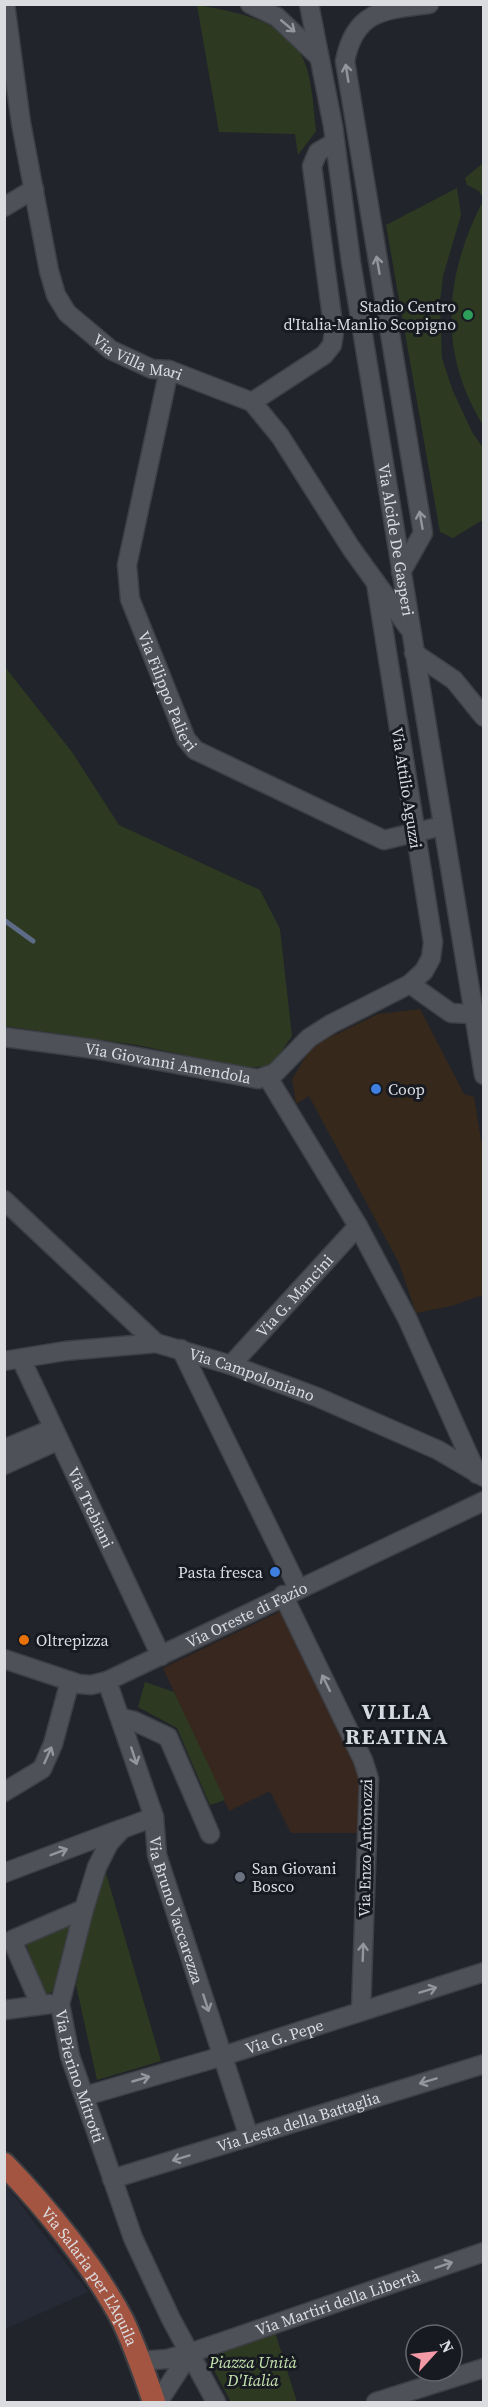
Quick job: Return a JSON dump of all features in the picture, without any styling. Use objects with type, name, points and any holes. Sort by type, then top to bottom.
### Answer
[{"type":"main road","name":"Via Salaria per L'Aquila","points":[[4,2164],[26,2186],[92,2272],[122,2320],[156,2403]]},
{"type":"street","name":"Via Villa Mari","points":[[5,4],[21,123],[49,271],[56,295],[67,313],[111,350],[152,369],[169,370],[252,402],[280,436],[376,583],[410,630]]},
{"type":"street","points":[[250,4],[277,17],[320,57]]},
{"type":"street","name":"Via Alcide De Gasperi","points":[[309,4],[335,142],[351,262],[483,1075]]},
{"type":"street","points":[[401,572],[423,533],[345,61],[348,44],[360,23],[373,14],[429,4]]},
{"type":"street","points":[[252,402],[324,355],[332,345],[334,332],[312,166],[318,152],[335,142]]},
{"type":"street","points":[[4,207],[34,189]]},
{"type":"street","name":"Via Filippo Palieri","points":[[169,370],[128,565],[127,580],[130,599],[186,739],[195,750],[384,840],[414,835],[442,826]]},
{"type":"street","name":"Via Attilio Aguzzi","points":[[376,583],[414,835],[433,942],[431,958],[424,971],[410,984]]},
{"type":"street","points":[[414,653],[454,680],[483,717]]},
{"type":"street","points":[[410,984],[451,1013],[472,1014]]},
{"type":"street","name":"Via Giovanni Amendola","points":[[4,1036],[94,1049],[258,1079],[275,1073],[309,1038],[410,984]]},
{"type":"street","points":[[267,1076],[358,1226],[407,1318],[480,1475]]},
{"type":"street","points":[[4,1200],[156,1343]]},
{"type":"street","name":"Via G. Mancini","points":[[231,1365],[358,1226]]},
{"type":"street","name":"Via Campoloniano","points":[[13,1360],[65,1351],[156,1343],[181,1349],[317,1397],[438,1450],[480,1475]]},
{"type":"street","name":"Via Enzo Antonozzi","points":[[181,1349],[291,1592],[369,1779],[361,2011]]},
{"type":"street","name":"Via Trebiani","points":[[13,1360],[54,1435],[161,1656]]},
{"type":"street","points":[[4,1449],[54,1435]]},
{"type":"street","points":[[4,1465],[54,1435]]},
{"type":"street","name":"Via Oreste di Fazio","points":[[4,1659],[70,1681],[91,1685],[107,1681],[483,1501]]},
{"type":"street","points":[[4,1792],[42,1769],[56,1734],[70,1681]]},
{"type":"street","name":"Via Bruno Vaccarezza","points":[[107,1681],[122,1718],[154,1817],[157,1855],[249,2137]]},
{"type":"street","points":[[122,1718],[134,1720],[168,1737],[210,1834]]},
{"type":"street","points":[[4,1873],[154,1817]]},
{"type":"street","name":"Via Pierino Mitrotti","points":[[122,1829],[109,1843],[97,1867],[60,2004],[70,2056],[133,2238],[171,2319],[216,2403]]},
{"type":"street","points":[[40,2004],[12,1940],[84,1909]]},
{"type":"street","name":"Via G. Pepe","points":[[85,2096],[223,2056],[483,1972]]},
{"type":"street","points":[[4,2010],[40,2004],[60,2004]]},
{"type":"street","name":"Via Lesta della Battaglia","points":[[112,2179],[483,2064]]},
{"type":"street","name":"Via Martiri della Libertà","points":[[190,2353],[483,2252]]},
{"type":"street","points":[[140,2361],[167,2359],[190,2353]]},
{"type":"street","points":[[156,2403],[190,2353]]},
{"type":"street","points":[[376,2403],[483,2368]]},
{"type":"shaded area","points":[[420,1009],[464,1094],[474,1097],[483,1152],[483,1295],[451,1306],[416,1313],[399,1263],[309,1096],[296,1104],[292,1079],[312,1046],[378,1014]]},
{"type":"shaded area","points":[[281,1611],[360,1769],[359,1833],[291,1833],[270,1791],[229,1811],[163,1668]]},
{"type":"shaded area","points":[[5,2184],[88,2292],[4,2329]]},
{"type":"green space","points":[[197,5],[259,20],[286,36],[296,47],[304,61],[309,78],[316,131],[298,155],[295,134],[219,132]]},
{"type":"green space","points":[[483,163],[483,198],[479,191],[467,185],[465,178]]},
{"type":"green space","points":[[457,188],[461,215],[443,276],[440,302],[442,358],[452,389],[472,432],[483,448],[484,519],[453,538],[440,532],[386,225]]},
{"type":"green space","name":"Stadio Centro d'Italia-Manlio Scopigno","points":[[483,201],[483,425],[468,397],[458,369],[453,341],[452,313],[454,284],[460,256]]},
{"type":"green space","points":[[5,667],[72,752],[119,825],[260,890],[280,929],[292,1036],[275,1061],[265,1066],[247,1068],[137,1045],[5,1026]]},
{"type":"green space","points":[[145,1682],[174,1692],[225,1800],[210,1805],[177,1728],[138,1707]]},
{"type":"green space","points":[[105,1870],[161,2061],[97,2080],[76,1985],[100,1878]]},
{"type":"green space","points":[[72,1922],[54,1991],[45,1995],[25,1941]]},
{"type":"green space","name":"Piazza Unità D'Italia","points":[[275,2332],[297,2402],[231,2402],[206,2355]]},
{"type":"waterway","points":[[4,920],[33,941]]},
{"type":"place","name":"Stadio Centro d'Italia-Manlio Scopigno","points":[[468,315]]},
{"type":"place","name":"Coop","points":[[376,1089]]},
{"type":"place","name":"Pasta fresca","points":[[275,1572]]},
{"type":"place","name":"Oltrepizza","points":[[24,1640]]},
{"type":"place","name":"San Giovani Bosco","points":[[240,1877]]},
{"type":"district","name":"VILLA REATINA","points":[[397,1724]]}]
